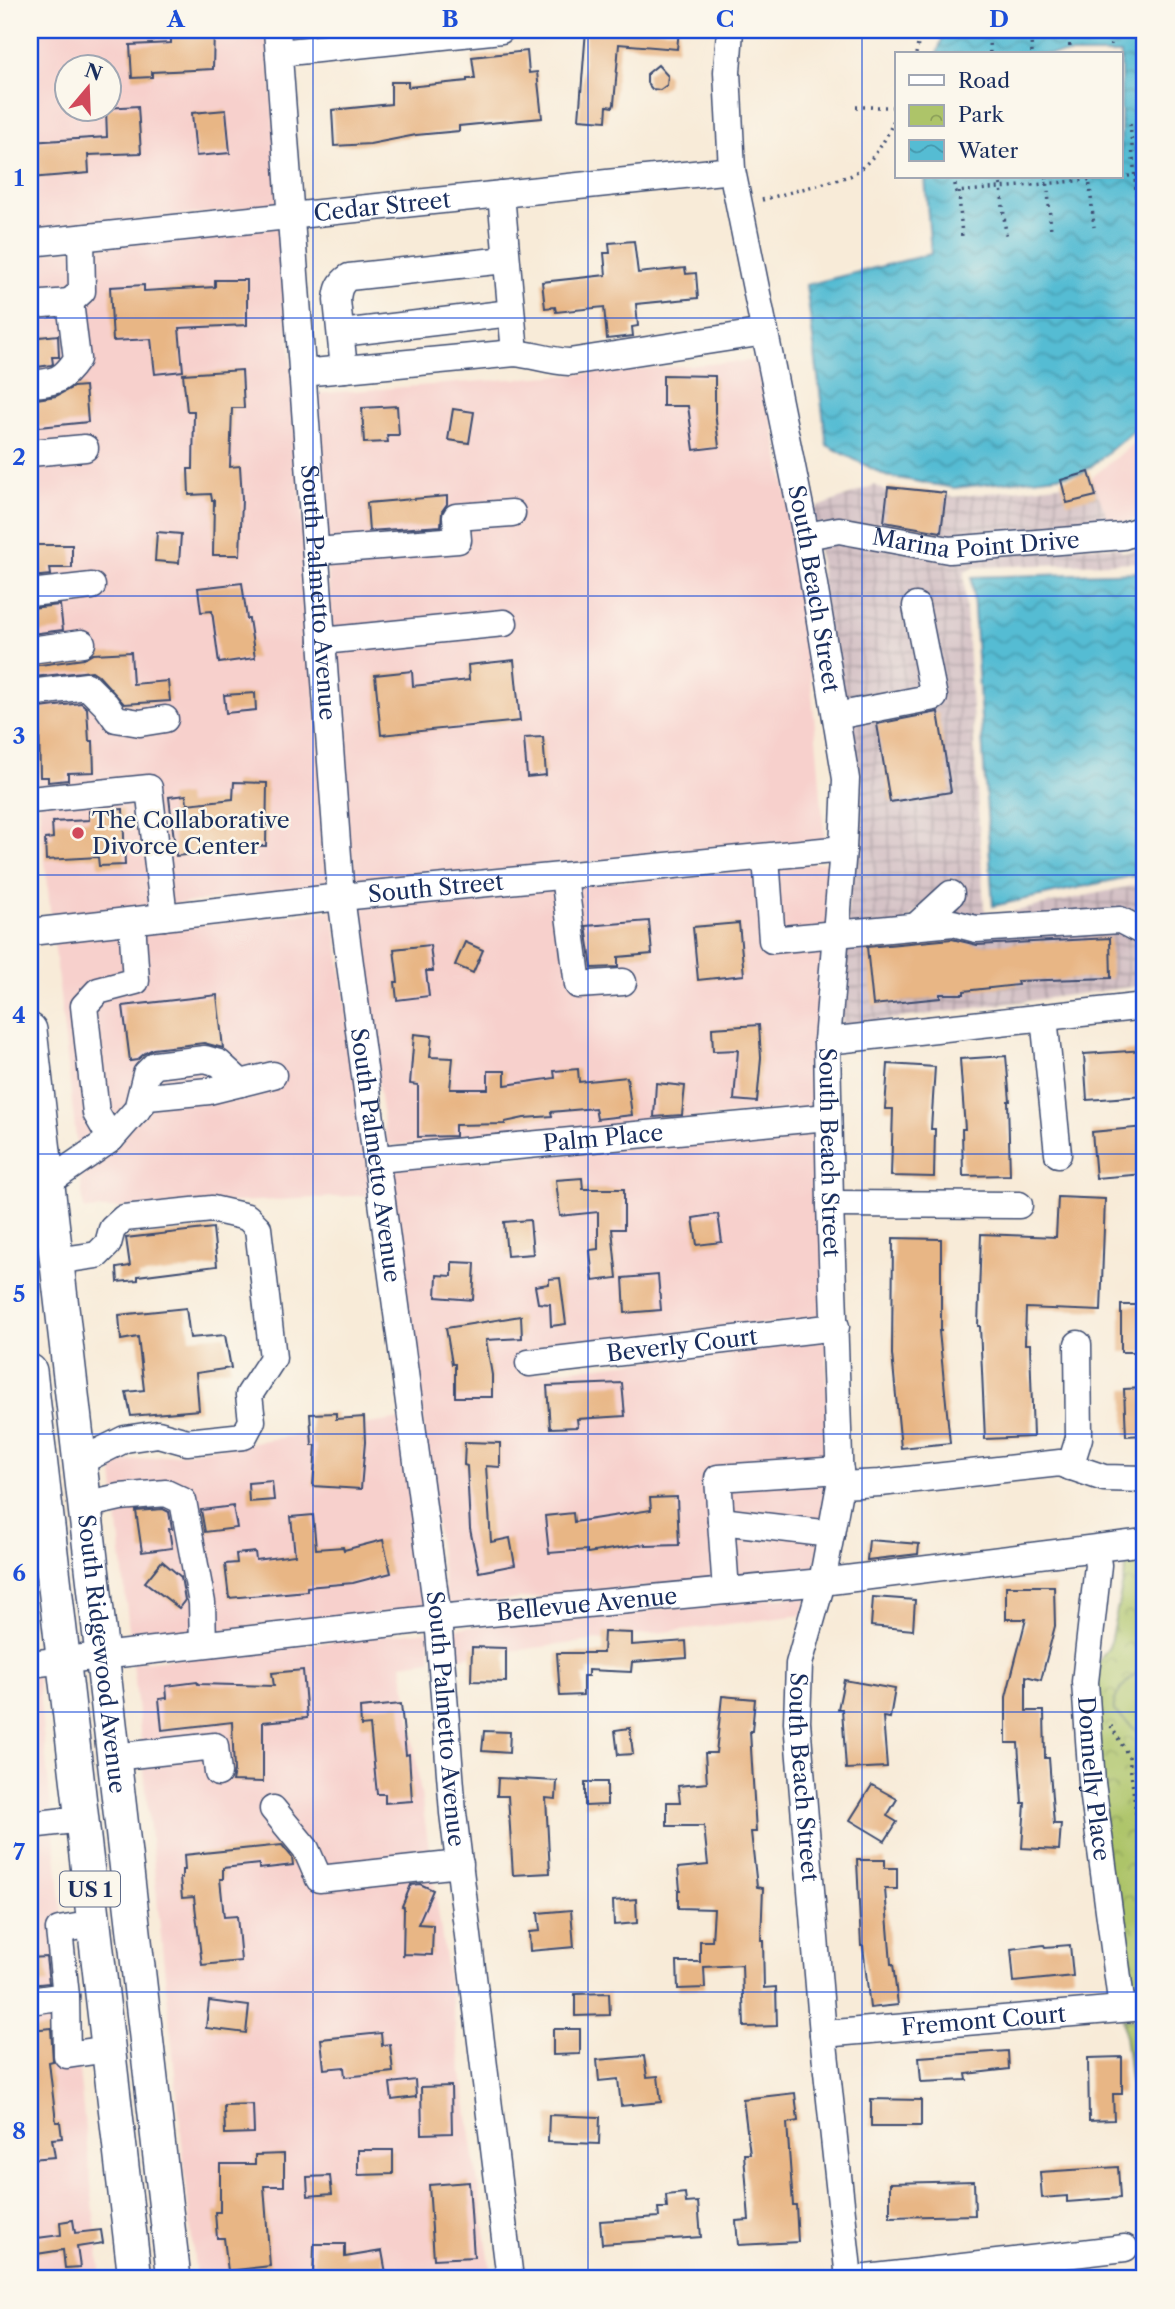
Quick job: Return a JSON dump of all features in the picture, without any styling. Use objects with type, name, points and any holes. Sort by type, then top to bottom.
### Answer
[{"type":"main road","name":"South Ridgewood Avenue","points":[[30,1030],[174,2279]]},
{"type":"main road","name":"South Ridgewood Avenue","points":[[30,1371],[135,2278]]},
{"type":"street","points":[[278,41],[500,30]]},
{"type":"street","name":"South Beach Street","points":[[730,30],[727,72],[732,170],[806,536],[846,779],[827,1041],[840,1477],[822,1582],[799,1664],[797,1722],[822,2034],[849,2279]]},
{"type":"street","name":"South Palmetto Avenue","points":[[278,41],[341,897],[438,1618],[453,1813],[510,2279]]},
{"type":"street","name":"Cedar Street","points":[[30,243],[732,170]]},
{"type":"street","points":[[501,194],[515,353]]},
{"type":"street","points":[[30,304],[70,302],[82,291],[81,237]]},
{"type":"street","points":[[344,369],[337,300],[342,281],[349,277],[505,260]]},
{"type":"street","points":[[30,384],[48,383],[66,376],[77,359],[70,302]]},
{"type":"street","points":[[341,333],[511,313]]},
{"type":"street","points":[[302,373],[515,353],[550,362],[569,362],[765,332]]},
{"type":"street","points":[[30,453],[85,448]]},
{"type":"street","points":[[316,551],[458,540],[456,517],[512,513]]},
{"type":"street","name":"Marina Point Drive","points":[[806,536],[839,530],[948,550],[1123,536],[1145,528]]},
{"type":"street","points":[[30,593],[92,586]]},
{"type":"street","points":[[836,716],[934,697],[916,606]]},
{"type":"street","points":[[322,641],[504,623]]},
{"type":"street","points":[[30,650],[82,643]]},
{"type":"street","points":[[30,693],[87,686],[116,719],[140,723],[165,719]]},
{"type":"street","points":[[30,800],[149,788],[164,917]]},
{"type":"street","name":"South Street","points":[[30,932],[341,897],[843,849]]},
{"type":"street","points":[[765,857],[772,940],[953,923],[976,929],[1121,920],[1145,933]]},
{"type":"street","points":[[564,876],[578,985],[622,982]]},
{"type":"street","points":[[915,927],[951,894]]},
{"type":"street","points":[[111,1139],[96,1113],[84,1006],[99,991],[135,981],[132,921]]},
{"type":"street","points":[[827,1041],[1145,1006]]},
{"type":"street","points":[[1044,1017],[1058,1154]]},
{"type":"street","points":[[47,1183],[111,1139],[148,1097],[209,1091],[272,1075]]},
{"type":"street","name":"Palm Place","points":[[378,1159],[828,1117]]},
{"type":"street","points":[[830,1204],[1019,1205]]},
{"type":"street","points":[[56,1261],[97,1255],[108,1244],[112,1229],[124,1219],[212,1209],[247,1217],[258,1228],[272,1358],[249,1395],[252,1421],[244,1436],[187,1442],[158,1434],[125,1438],[79,1462]]},
{"type":"street","name":"Beverly Court","points":[[529,1363],[836,1327]]},
{"type":"street","points":[[1070,1467],[1079,1438],[1078,1344]]},
{"type":"street","points":[[726,1591],[718,1478],[840,1477],[880,1483],[1060,1463],[1104,1478],[1145,1479]]},
{"type":"street","points":[[84,1505],[120,1497],[166,1493],[183,1501],[202,1602],[203,1644]]},
{"type":"street","points":[[721,1521],[831,1534]]},
{"type":"street","name":"Bellevue Avenue","points":[[30,1664],[438,1618],[822,1582],[1145,1542]]},
{"type":"street","name":"Donnelly Place","points":[[1096,1549],[1098,1564],[1085,1682],[1092,1783],[1134,2007]]},
{"type":"street","points":[[113,1757],[215,1746],[218,1773]]},
{"type":"street","points":[[273,1810],[306,1849],[319,1879],[460,1864]]},
{"type":"street","points":[[30,1825],[82,1819]]},
{"type":"street","points":[[94,1924],[59,1930],[65,1986],[67,2055],[108,2049]]},
{"type":"street","points":[[30,2000],[99,1970]]},
{"type":"street","name":"Fremont Court","points":[[822,2034],[1134,2007]]},
{"type":"street","points":[[858,2279],[1059,2268],[1125,2248]]},
{"type":"path","points":[[916,52],[921,30]]},
{"type":"path","points":[[988,30],[990,52]]},
{"type":"path","points":[[1030,30],[1032,52]]},
{"type":"path","points":[[1069,30],[1070,50]]},
{"type":"path","points":[[1110,30],[1111,46]]},
{"type":"path","points":[[856,107],[895,109]]},
{"type":"path","points":[[762,200],[850,176],[861,169],[877,152],[889,132],[895,115]]},
{"type":"path","points":[[1130,124],[1139,222]]},
{"type":"path","points":[[1122,177],[1145,174]]},
{"type":"path","points":[[954,178],[956,192],[959,192],[962,238]]},
{"type":"path","points":[[1000,178],[1006,235]]},
{"type":"path","points":[[1046,178],[1051,231]]},
{"type":"path","points":[[959,192],[1089,178],[1094,227]]},
{"type":"path","points":[[1108,1721],[1129,1757],[1145,1884]]},
{"type":"shaded area","points":[[30,30],[267,30],[280,205],[30,232]]},
{"type":"shaded area","points":[[281,227],[330,887],[51,918],[30,723],[30,254]]},
{"type":"shaded area","points":[[760,360],[801,568],[825,840],[351,885],[314,394]]},
{"type":"shaded area","points":[[1145,434],[1145,516],[1111,525],[1091,478]]},
{"type":"shaded area","points":[[1091,478],[1111,525],[950,539],[814,523],[811,510],[875,485],[892,496],[935,494],[954,497],[1083,482]]},
{"type":"shaded area","points":[[838,541],[1120,547],[1122,552],[1145,548],[1145,562],[973,567],[965,572],[964,578],[986,913],[994,916],[1135,885],[1145,893],[1145,985],[842,1026],[840,1003],[852,860],[818,545]],"holes":[[[952,878],[965,895],[912,943],[901,926]]]},
{"type":"shaded area","points":[[827,862],[830,886],[818,1107],[387,1146],[353,907]]},
{"type":"shaded area","points":[[333,910],[372,1195],[84,1210],[54,941]]},
{"type":"shaded area","points":[[818,1129],[825,1317],[518,1353],[519,1375],[826,1340],[830,1485],[814,1571],[447,1606],[390,1169]]},
{"type":"shaded area","points":[[401,1419],[427,1608],[130,1641],[112,1464]]},
{"type":"shaded area","points":[[808,1595],[802,1615],[452,1658],[449,1629]]},
{"type":"shaded area","points":[[429,1631],[431,1660],[402,1664],[492,2279],[196,2279],[133,1663]]},
{"type":"shaded area","points":[[37,1674],[101,2279],[30,2279],[30,1675]]},
{"type":"green space","points":[[1145,1561],[1145,2007],[1122,2008],[1085,1682],[1109,1647],[1127,1564]]},
{"type":"green space","points":[[1145,1665],[1145,1738],[1114,1711],[1114,1704],[1119,1691]]},
{"type":"green space","points":[[1145,2018],[1145,2196],[1123,2019]]},
{"type":"water","points":[[945,30],[1145,30],[1145,424],[1083,473],[954,488],[886,476],[827,445],[806,285],[931,254],[925,178],[1122,178],[1122,52],[938,52]]},
{"type":"water","points":[[1145,572],[1145,881],[1137,875],[993,906],[972,577]]},
{"type":"building","points":[[171,30],[214,30],[213,69],[152,72],[152,77],[132,78],[130,45],[171,43]]},
{"type":"building","points":[[586,30],[679,30],[677,49],[619,44],[614,104],[613,107],[607,106],[606,121],[579,119]]},
{"type":"building","points":[[527,51],[529,73],[537,72],[542,118],[459,126],[459,131],[416,135],[370,144],[334,146],[332,110],[391,104],[391,82],[408,82],[408,87],[475,79],[472,57]]},
{"type":"building","points":[[658,65],[668,76],[667,85],[660,90],[652,89],[647,83],[647,74]]},
{"type":"building","points":[[138,106],[141,153],[88,155],[89,173],[30,178],[30,142],[107,137],[106,122],[122,122],[122,107]]},
{"type":"building","points":[[226,110],[230,153],[196,156],[192,113]]},
{"type":"building","points":[[634,241],[638,273],[685,268],[686,274],[696,273],[698,298],[636,304],[638,326],[632,327],[633,336],[607,339],[604,307],[556,312],[555,307],[545,308],[542,282],[606,275],[604,253],[610,253],[609,243]]},
{"type":"building","points":[[215,280],[247,280],[247,325],[179,328],[183,371],[155,374],[151,339],[113,341],[110,287],[144,285],[144,291],[215,287]]},
{"type":"building","points":[[58,335],[59,357],[52,357],[51,365],[30,368],[30,338]]},
{"type":"building","points":[[242,370],[244,408],[232,408],[230,467],[240,466],[240,555],[213,555],[214,500],[211,494],[189,495],[188,469],[193,469],[194,411],[187,411],[183,374]]},
{"type":"building","points":[[663,375],[715,376],[719,447],[694,450],[688,406],[663,406]]},
{"type":"building","points":[[85,386],[88,422],[30,428],[30,400],[56,396],[73,387]]},
{"type":"building","points":[[397,406],[399,435],[387,435],[388,442],[364,443],[362,408]]},
{"type":"building","points":[[453,409],[474,412],[469,443],[448,440]]},
{"type":"building","points":[[1089,472],[1096,496],[1067,503],[1061,480]]},
{"type":"building","points":[[888,487],[946,493],[941,532],[884,522]]},
{"type":"building","points":[[447,496],[441,526],[369,531],[367,503]]},
{"type":"building","points":[[157,532],[181,534],[179,563],[155,561]]},
{"type":"building","points":[[30,545],[72,545],[72,568],[50,568],[51,575],[30,577]]},
{"type":"building","points":[[242,583],[255,658],[219,663],[212,611],[201,612],[198,588]]},
{"type":"building","points":[[60,605],[63,630],[31,634],[30,608]]},
{"type":"building","points":[[131,652],[133,684],[168,681],[170,701],[124,704],[92,671],[33,677],[32,666],[84,659],[93,654]]},
{"type":"building","points":[[514,660],[520,721],[381,735],[375,675],[412,671],[413,686],[469,680],[468,665]]},
{"type":"building","points":[[255,693],[256,710],[226,713],[224,695]]},
{"type":"building","points":[[81,703],[87,708],[89,741],[93,741],[94,772],[68,773],[68,780],[48,782],[48,777],[40,777],[39,723],[33,724],[32,709]]},
{"type":"building","points":[[938,712],[951,792],[890,802],[877,724]]},
{"type":"building","points":[[543,737],[546,775],[527,777],[524,738]]},
{"type":"building","points":[[234,782],[267,783],[266,846],[215,845],[215,852],[176,856],[169,797],[186,795],[187,804],[233,799]]},
{"type":"building","points":[[123,809],[125,865],[99,866],[98,857],[46,860],[45,839],[53,838],[52,822],[89,820],[89,811]]},
{"type":"building","points":[[649,921],[652,954],[618,957],[618,967],[592,968],[586,926]]},
{"type":"building","points":[[739,923],[744,975],[698,980],[693,927]]},
{"type":"building","points":[[1110,938],[1111,978],[1017,981],[1018,985],[964,991],[964,994],[940,994],[940,998],[873,1005],[867,947],[952,939],[977,945]]},
{"type":"building","points":[[465,942],[483,950],[473,973],[455,965]]},
{"type":"building","points":[[430,945],[433,971],[426,971],[429,996],[397,1000],[394,949]]},
{"type":"building","points":[[217,995],[223,1048],[204,1043],[153,1049],[137,1060],[130,1061],[123,1006]]},
{"type":"building","points":[[759,1025],[761,1058],[757,1102],[734,1100],[738,1050],[713,1051],[712,1028]]},
{"type":"building","points":[[414,1034],[432,1036],[430,1057],[453,1058],[450,1089],[488,1089],[488,1071],[505,1071],[505,1085],[555,1078],[554,1071],[578,1069],[579,1082],[627,1077],[632,1115],[597,1119],[595,1108],[551,1112],[552,1116],[524,1118],[505,1124],[455,1125],[455,1136],[418,1137],[418,1085],[410,1084]]},
{"type":"building","points":[[1145,1050],[1145,1096],[1087,1100],[1084,1054]]},
{"type":"building","points":[[1006,1056],[1010,1101],[1010,1175],[963,1176],[962,1129],[965,1129],[960,1059]]},
{"type":"building","points":[[888,1064],[935,1067],[931,1129],[935,1129],[934,1177],[891,1176],[893,1109],[885,1109]]},
{"type":"building","points":[[656,1083],[685,1086],[682,1115],[654,1117]]},
{"type":"building","points":[[1145,1127],[1145,1174],[1096,1178],[1092,1132]]},
{"type":"building","points":[[582,1178],[583,1189],[624,1189],[624,1229],[612,1229],[617,1278],[593,1281],[590,1250],[598,1249],[598,1212],[560,1216],[556,1180]]},
{"type":"building","points":[[1058,1197],[1105,1199],[1101,1311],[1026,1308],[1025,1344],[1030,1344],[1033,1437],[985,1439],[978,1326],[981,1234],[1056,1237]]},
{"type":"building","points":[[718,1214],[722,1242],[697,1245],[693,1218]]},
{"type":"building","points":[[530,1220],[533,1254],[507,1256],[504,1222]]},
{"type":"building","points":[[213,1228],[217,1266],[138,1276],[138,1280],[118,1282],[117,1268],[130,1266],[126,1238]]},
{"type":"building","points":[[893,1238],[941,1239],[939,1331],[950,1443],[901,1448],[892,1354]]},
{"type":"building","points":[[452,1262],[475,1263],[473,1300],[436,1297],[437,1275],[452,1276]]},
{"type":"building","points":[[658,1275],[661,1310],[625,1313],[623,1278]]},
{"type":"building","points":[[560,1278],[566,1324],[551,1326],[550,1304],[538,1303],[535,1286],[549,1284],[549,1279]]},
{"type":"building","points":[[1121,1305],[1145,1305],[1145,1352],[1121,1352]]},
{"type":"building","points":[[186,1308],[190,1338],[225,1335],[231,1368],[196,1373],[199,1410],[131,1416],[126,1392],[144,1390],[138,1337],[121,1340],[119,1315]]},
{"type":"building","points":[[521,1316],[522,1338],[486,1340],[492,1375],[492,1397],[455,1397],[455,1364],[452,1364],[446,1328]]},
{"type":"building","points":[[622,1383],[625,1416],[577,1419],[578,1427],[550,1428],[547,1386]]},
{"type":"building","points":[[1145,1388],[1145,1435],[1126,1436],[1124,1389]]},
{"type":"building","points":[[336,1413],[336,1419],[364,1417],[361,1489],[313,1486],[316,1445],[312,1445],[310,1414]]},
{"type":"building","points":[[465,1442],[500,1443],[500,1467],[486,1466],[491,1542],[510,1538],[515,1565],[479,1572],[470,1529],[467,1466],[464,1465]]},
{"type":"building","points":[[272,1481],[274,1500],[249,1502],[248,1483]]},
{"type":"building","points":[[677,1497],[679,1545],[646,1544],[587,1553],[587,1550],[549,1553],[545,1516],[573,1513],[574,1522],[651,1510],[650,1498]]},
{"type":"building","points":[[233,1506],[237,1528],[205,1532],[201,1510]]},
{"type":"building","points":[[163,1509],[169,1512],[172,1548],[142,1552],[136,1511]]},
{"type":"building","points":[[313,1515],[316,1549],[343,1547],[344,1550],[383,1540],[391,1573],[353,1583],[307,1587],[307,1591],[229,1598],[225,1564],[237,1563],[236,1554],[255,1552],[256,1560],[295,1555],[291,1517]]},
{"type":"building","points":[[869,1540],[919,1544],[918,1554],[867,1560]]},
{"type":"building","points":[[162,1561],[181,1577],[185,1600],[179,1608],[145,1582]]},
{"type":"building","points":[[1006,1586],[1054,1586],[1055,1626],[1041,1680],[1026,1676],[1026,1711],[1044,1711],[1045,1758],[1049,1758],[1054,1824],[1061,1824],[1059,1850],[1022,1848],[1025,1803],[1022,1803],[1018,1743],[1006,1743],[1006,1697],[1026,1619],[1006,1619]]},
{"type":"building","points":[[873,1597],[915,1600],[913,1630],[871,1626]]},
{"type":"building","points":[[604,1632],[632,1633],[632,1645],[686,1641],[687,1658],[632,1662],[631,1672],[588,1670],[588,1676],[583,1676],[583,1695],[560,1696],[557,1653],[603,1653]]},
{"type":"building","points":[[472,1647],[506,1648],[506,1682],[471,1681]]},
{"type":"building","points":[[303,1670],[307,1718],[263,1722],[263,1782],[232,1781],[232,1722],[162,1730],[159,1699],[167,1698],[166,1686],[197,1682],[274,1686],[272,1673]]},
{"type":"building","points":[[844,1680],[895,1689],[890,1718],[883,1717],[887,1767],[846,1769],[842,1709],[838,1709]]},
{"type":"building","points":[[722,1696],[755,1699],[750,1731],[756,1832],[751,1832],[757,1887],[763,1888],[761,1940],[764,1988],[776,1987],[777,2026],[744,2027],[742,1965],[704,1967],[705,1988],[678,1989],[677,1962],[700,1962],[700,1941],[712,1941],[714,1909],[678,1908],[678,1868],[708,1865],[704,1826],[667,1826],[667,1802],[680,1802],[678,1786],[707,1783],[705,1753],[716,1753]]},
{"type":"building","points":[[401,1704],[406,1755],[409,1754],[412,1801],[385,1803],[385,1794],[377,1794],[370,1725],[361,1726],[360,1708]]},
{"type":"building","points":[[630,1728],[633,1754],[618,1755],[615,1730]]},
{"type":"building","points":[[484,1731],[510,1732],[509,1753],[482,1751]]},
{"type":"building","points":[[498,1778],[557,1781],[556,1799],[546,1798],[550,1873],[513,1875],[508,1796],[497,1796]]},
{"type":"building","points":[[585,1782],[607,1782],[607,1805],[585,1806]]},
{"type":"building","points":[[872,1785],[897,1799],[887,1816],[897,1822],[885,1841],[850,1820]]},
{"type":"building","points":[[282,1845],[292,1857],[293,1865],[259,1869],[259,1864],[223,1868],[223,1879],[220,1879],[224,1917],[237,1916],[241,1961],[202,1965],[194,1897],[182,1898],[180,1878],[182,1870],[185,1870],[184,1855]]},
{"type":"building","points":[[857,1860],[885,1860],[885,1868],[897,1868],[897,1889],[885,1889],[891,1964],[898,2005],[870,2008],[861,1946]]},
{"type":"building","points":[[420,1884],[433,1890],[418,1924],[433,1925],[432,1955],[404,1954],[403,1957],[402,1906],[411,1885]]},
{"type":"building","points":[[636,1899],[637,1923],[614,1925],[613,1901]]},
{"type":"building","points":[[571,1910],[574,1947],[530,1951],[529,1932],[540,1931],[538,1913]]},
{"type":"building","points":[[1070,1945],[1073,1976],[1014,1982],[1011,1949]]},
{"type":"building","points":[[46,1957],[49,1983],[30,1985],[30,1958]]},
{"type":"building","points":[[609,1993],[610,2015],[575,2016],[575,1994]]},
{"type":"building","points":[[209,2001],[249,2006],[246,2033],[206,2028]]},
{"type":"building","points":[[51,2028],[53,2061],[49,2062],[56,2122],[60,2122],[62,2138],[52,2139],[55,2157],[30,2159],[30,2030]]},
{"type":"building","points":[[553,2029],[580,2029],[580,2054],[553,2055]]},
{"type":"building","points":[[381,2033],[382,2045],[390,2044],[393,2072],[345,2077],[344,2067],[324,2069],[321,2039]]},
{"type":"building","points":[[1008,2051],[1009,2069],[966,2074],[967,2080],[921,2082],[919,2057]]},
{"type":"building","points":[[644,2056],[647,2077],[658,2076],[661,2102],[621,2106],[618,2079],[599,2081],[597,2060]]},
{"type":"building","points":[[1122,2057],[1122,2094],[1113,2094],[1114,2120],[1089,2121],[1088,2058]]},
{"type":"building","points":[[415,2080],[416,2097],[392,2100],[390,2083]]},
{"type":"building","points":[[451,2086],[452,2133],[422,2134],[421,2087]]},
{"type":"building","points":[[795,2093],[798,2121],[787,2123],[798,2242],[738,2245],[736,2221],[749,2220],[744,2154],[750,2154],[743,2099]]},
{"type":"building","points":[[871,2099],[921,2100],[921,2126],[871,2126]]},
{"type":"building","points":[[253,2104],[254,2133],[225,2134],[224,2105]]},
{"type":"building","points":[[549,2115],[600,2117],[599,2144],[548,2142]]},
{"type":"building","points":[[358,2150],[393,2150],[393,2174],[358,2175]]},
{"type":"building","points":[[284,2154],[284,2186],[264,2186],[270,2266],[228,2271],[224,2238],[217,2238],[215,2212],[220,2212],[220,2164],[255,2164],[255,2155]]},
{"type":"building","points":[[1118,2167],[1120,2198],[1067,2202],[1067,2196],[1042,2198],[1040,2172]]},
{"type":"building","points":[[330,2176],[332,2194],[308,2196],[307,2177]]},
{"type":"building","points":[[974,2181],[975,2215],[890,2217],[890,2183]]},
{"type":"building","points":[[469,2182],[474,2257],[434,2259],[429,2185]]},
{"type":"building","points":[[685,2193],[686,2203],[698,2202],[701,2237],[602,2244],[600,2221],[659,2217],[658,2208],[667,2208],[666,2195]]},
{"type":"building","points":[[73,2220],[75,2233],[101,2230],[103,2243],[77,2247],[80,2267],[65,2268],[63,2250],[30,2255],[30,2239],[61,2235],[60,2222]]},
{"type":"building","points":[[314,2244],[345,2244],[345,2257],[382,2251],[387,2279],[313,2279]]},
{"type":"place","name":"The Collaborative Divorce Center","points":[[78,833]]}]
